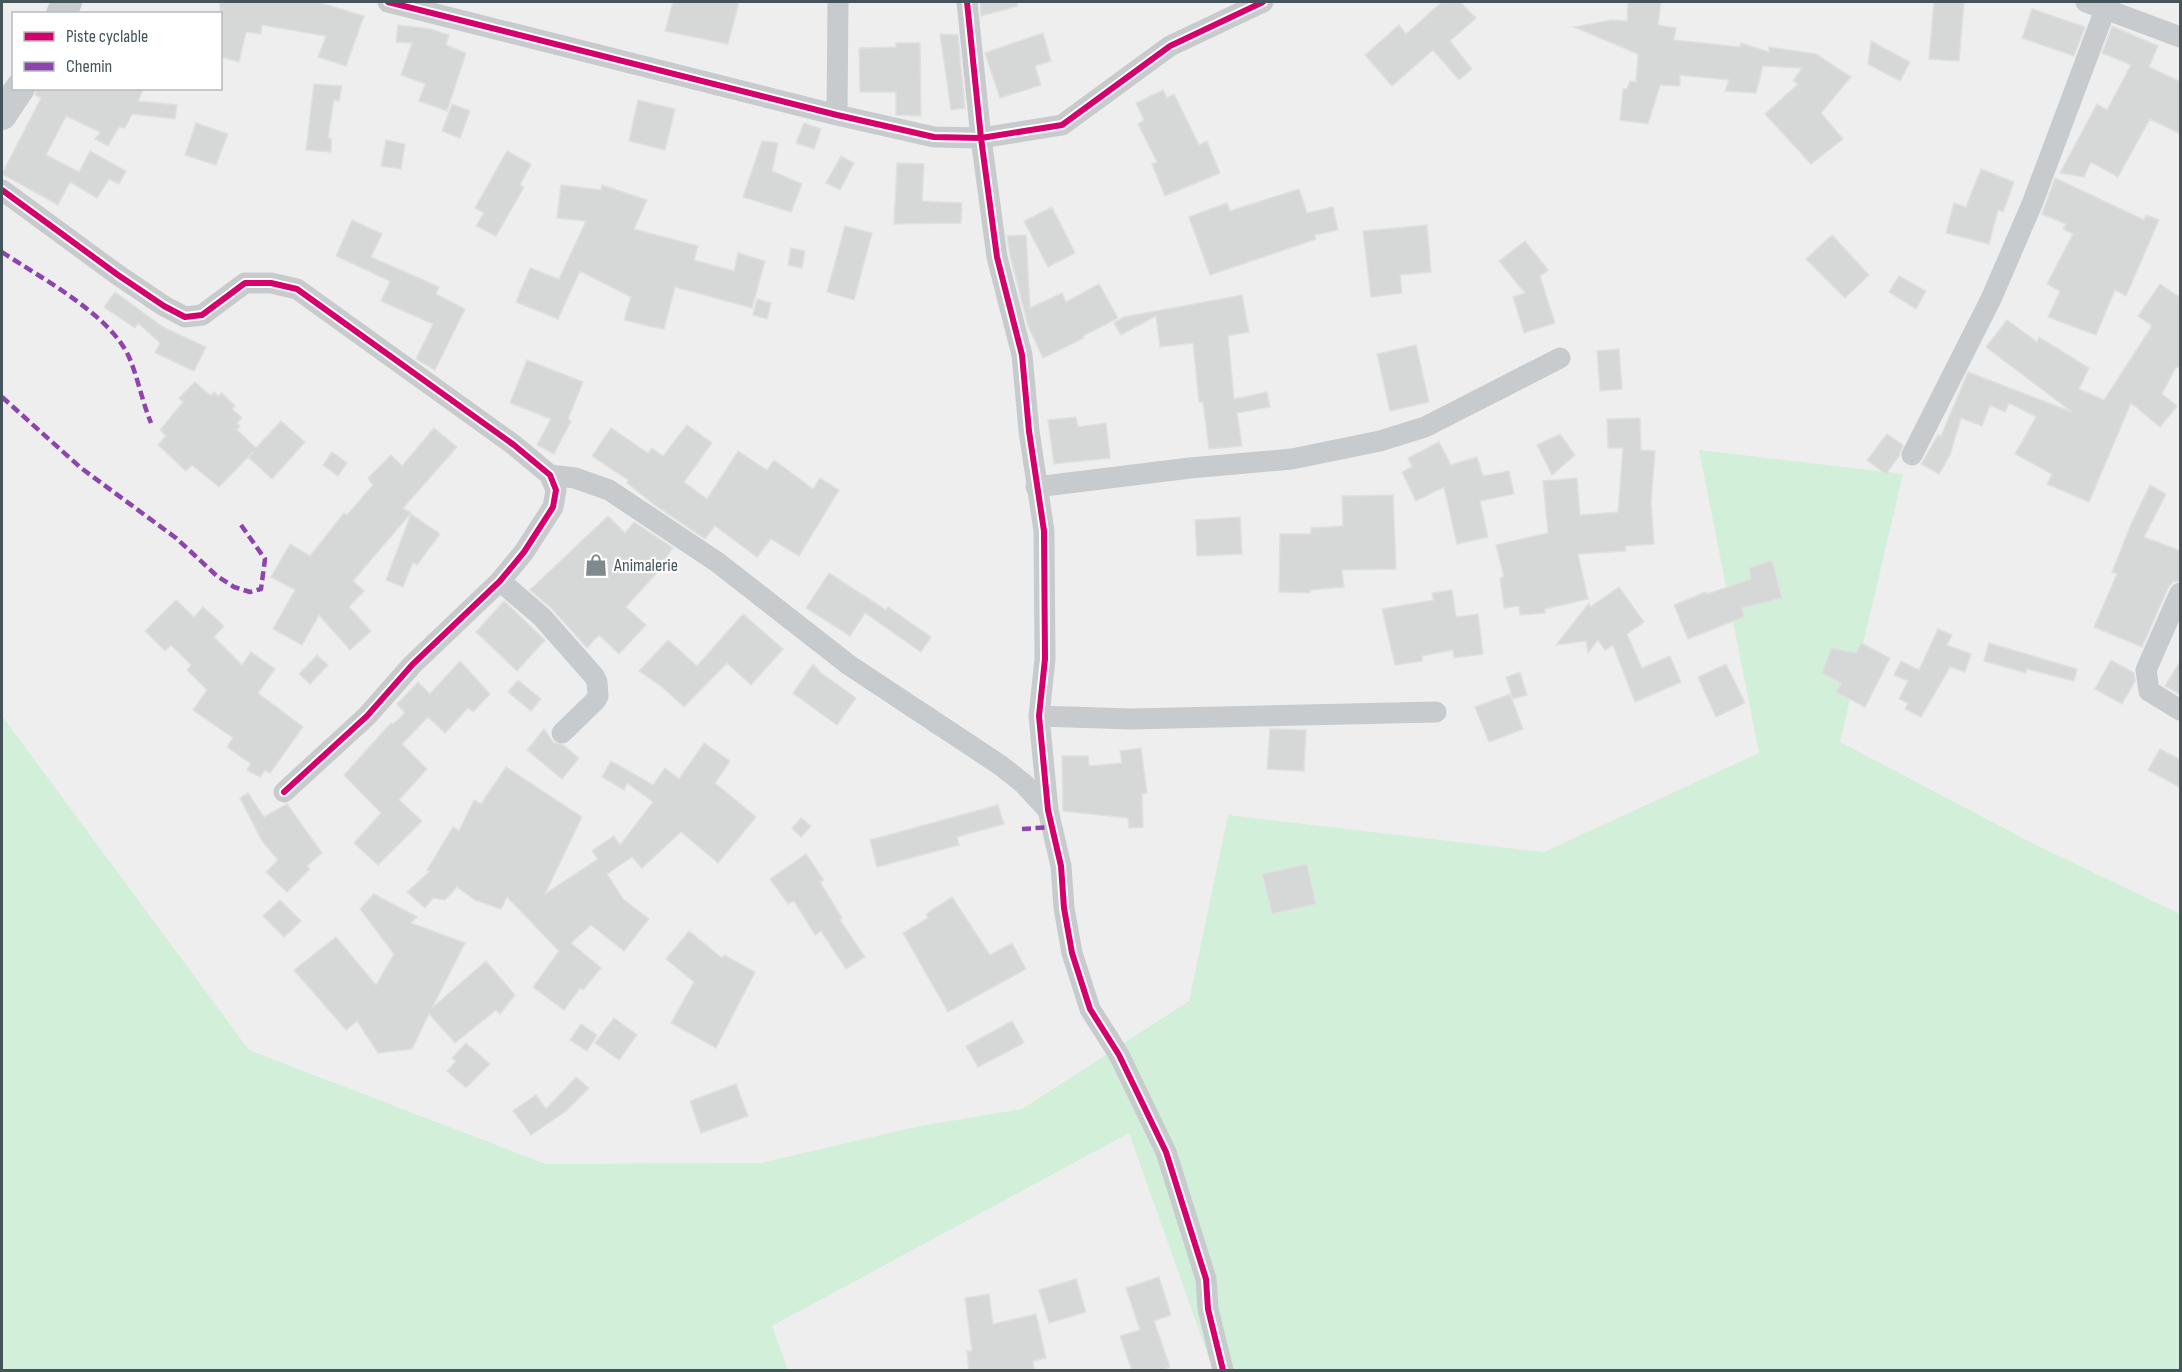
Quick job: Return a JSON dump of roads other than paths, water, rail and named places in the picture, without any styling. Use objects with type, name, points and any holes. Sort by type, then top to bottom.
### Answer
[{"type":"main road","points":[[2,115],[19,90]]},
{"type":"street","points":[[388,2],[837,116],[934,137],[981,138],[1062,125],[1170,46],[1254,3]]},
{"type":"street","points":[[837,116],[838,2]]},
{"type":"street","points":[[967,2],[981,138],[997,257],[1022,355],[1036,487],[1044,531],[1045,660],[1039,716],[1048,810],[1061,866],[1064,908],[1072,953],[1090,1009],[1119,1055],[1166,1152],[1206,1279],[1208,1309],[1222,1371]]},
{"type":"street","points":[[1912,455],[1991,299],[2031,204],[2096,4],[2181,37]]},
{"type":"street","points":[[2,190],[118,275],[164,306],[185,316],[202,315],[245,284],[271,283],[297,289],[514,445],[550,475],[556,490],[553,507],[524,552],[500,581],[412,665],[367,716],[284,792]]},
{"type":"street","points":[[1036,487],[1190,468],[1292,459],[1380,441],[1425,427],[1560,358]]},
{"type":"street","points":[[550,475],[575,478],[609,490],[717,562],[849,665],[1000,765],[1023,783],[1048,810]]},
{"type":"street","points":[[500,581],[542,617],[597,682],[598,696],[595,701],[562,733]]},
{"type":"street","points":[[2181,593],[2146,670],[2145,681],[2148,691],[2181,710]]},
{"type":"street","points":[[1039,716],[1131,719],[1436,712]]},
{"type":"place","name":"Animalerie","points":[[596,565]]}]
